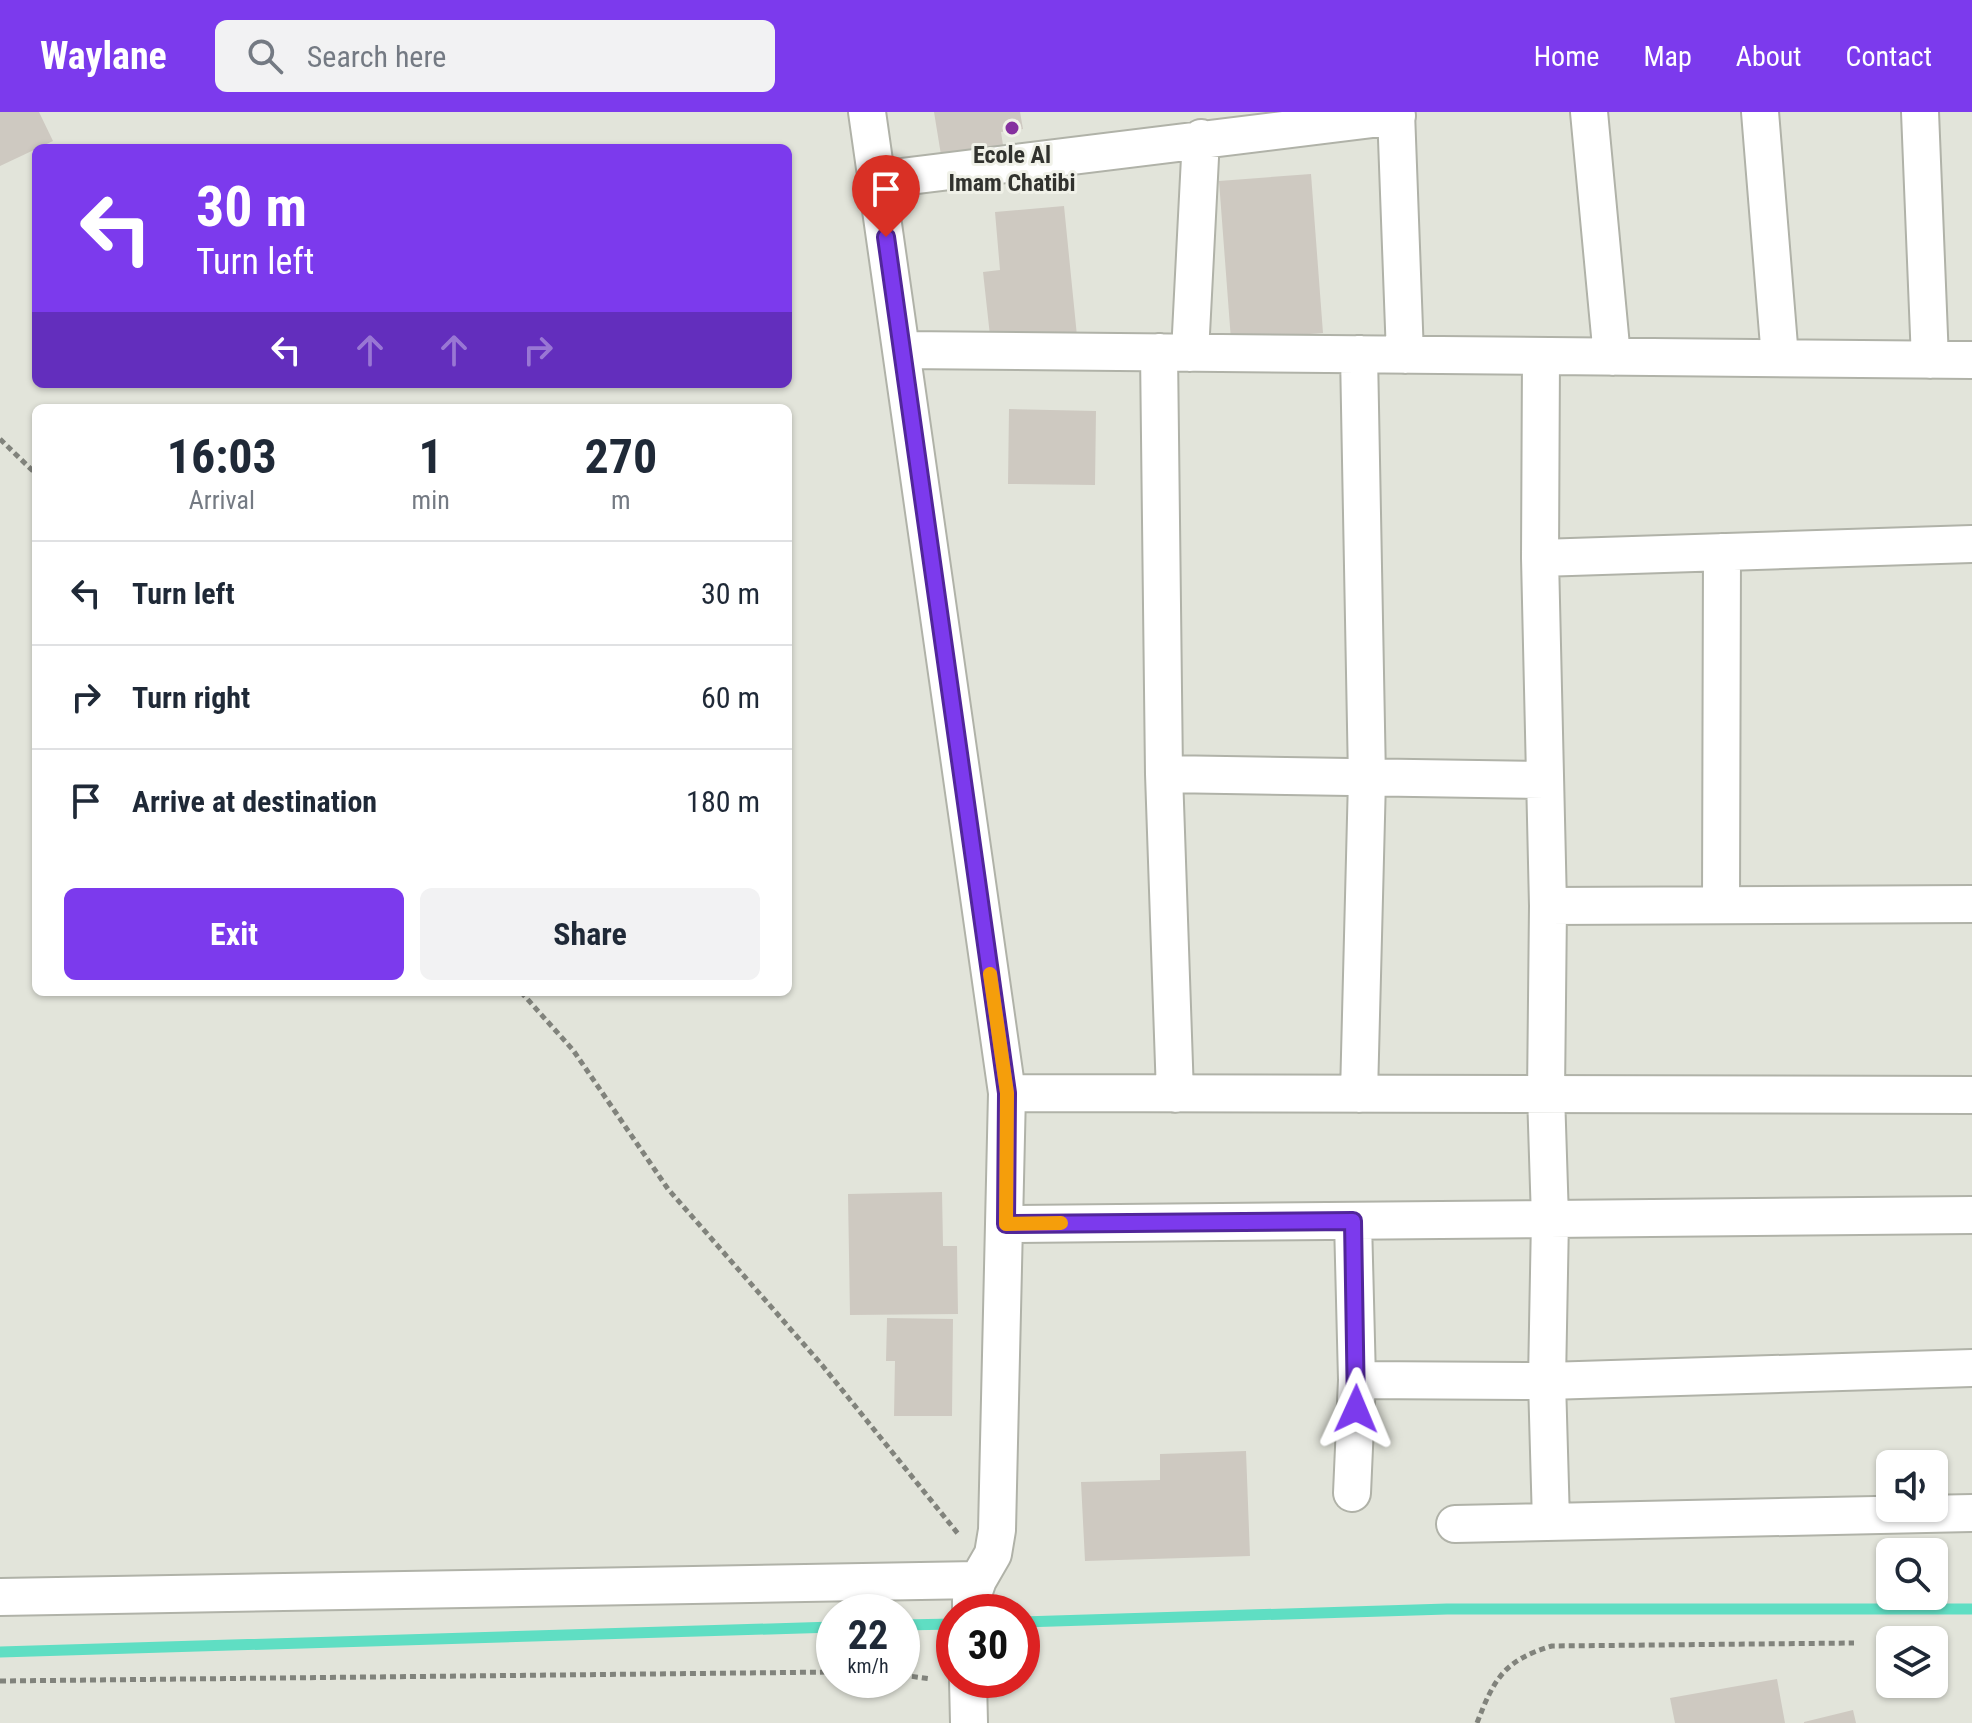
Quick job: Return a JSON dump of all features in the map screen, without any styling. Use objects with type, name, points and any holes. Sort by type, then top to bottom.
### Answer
[{"type":"street","points":[[0,1597],[976,1590],[993,1554],[997,1530],[1007,1093],[867,112]]},
{"type":"street","points":[[1589,112],[1612,357]]},
{"type":"street","points":[[1760,112],[1780,358]]},
{"type":"street","points":[[1920,112],[1930,360]]},
{"type":"street","points":[[877,180],[1396,114],[1405,355]]},
{"type":"street","points":[[1175,1094],[1164,774],[1175,353],[1201,138]]},
{"type":"street","points":[[902,350],[1972,360]]},
{"type":"street","points":[[1359,354],[1367,779],[1359,1094]]},
{"type":"street","points":[[1541,356],[1540,558],[1548,906],[1546,1094],[1550,1219],[1547,1381],[1551,1522]]},
{"type":"street","points":[[1540,558],[1972,544]]},
{"type":"street","points":[[1721,905],[1722,552]]},
{"type":"street","points":[[1164,774],[1544,780]]},
{"type":"street","points":[[1548,906],[1972,904]]},
{"type":"street","points":[[1007,1093],[1972,1095]]},
{"type":"street","points":[[1006,1224],[1972,1215]]},
{"type":"street","points":[[1352,1493],[1357,1380],[1353,1221]]},
{"type":"street","points":[[1357,1380],[1547,1381],[1972,1368]]},
{"type":"street","points":[[1455,1524],[1972,1513]]},
{"type":"street","points":[[968,1698],[969,1723]]},
{"type":"path","points":[[0,439],[32,470]]},
{"type":"path","points":[[525,996],[573,1050],[668,1189],[822,1365],[976,1590]]},
{"type":"path","points":[[1477,1723],[1488,1693],[1504,1671],[1526,1654],[1552,1646],[1854,1643]]},
{"type":"path","points":[[0,1681],[816,1672]]},
{"type":"building","points":[[0,112],[39,112],[53,141],[32,144],[32,151],[0,166]]},
{"type":"building","points":[[934,112],[1020,112],[1023,129],[1001,132],[1003,145],[941,155]]},
{"type":"building","points":[[1311,174],[1323,333],[1231,340],[1219,181]]},
{"type":"building","points":[[1064,206],[1077,336],[991,345],[983,272],[1000,270],[995,212]]},
{"type":"building","points":[[1009,409],[1096,411],[1095,485],[1008,484]]},
{"type":"building","points":[[942,1192],[943,1246],[957,1246],[958,1314],[850,1315],[848,1194]]},
{"type":"building","points":[[887,1318],[953,1319],[952,1416],[894,1416],[895,1361],[886,1361]]},
{"type":"building","points":[[1246,1451],[1250,1556],[1085,1561],[1081,1482],[1160,1480],[1160,1454]]},
{"type":"building","points":[[1777,1679],[1785,1723],[1675,1723],[1670,1698]]},
{"type":"building","points":[[1853,1710],[1856,1723],[1804,1723],[1804,1722]]},
{"type":"waterway","points":[[1040,1621],[1447,1609],[1972,1609]]},
{"type":"waterway","points":[[920,1625],[936,1624]]},
{"type":"waterway","points":[[0,1652],[816,1628]]},
{"type":"slow traffic","points":[[990,974],[1007,1093],[1006,1224],[1061,1223]]},
{"type":"place","name":"Ecole Al Imam Chatibi","points":[[1012,128]]},
{"type":"route","points":[[886,237],[1007,1093],[1006,1224],[1353,1221],[1356,1409]]}]
